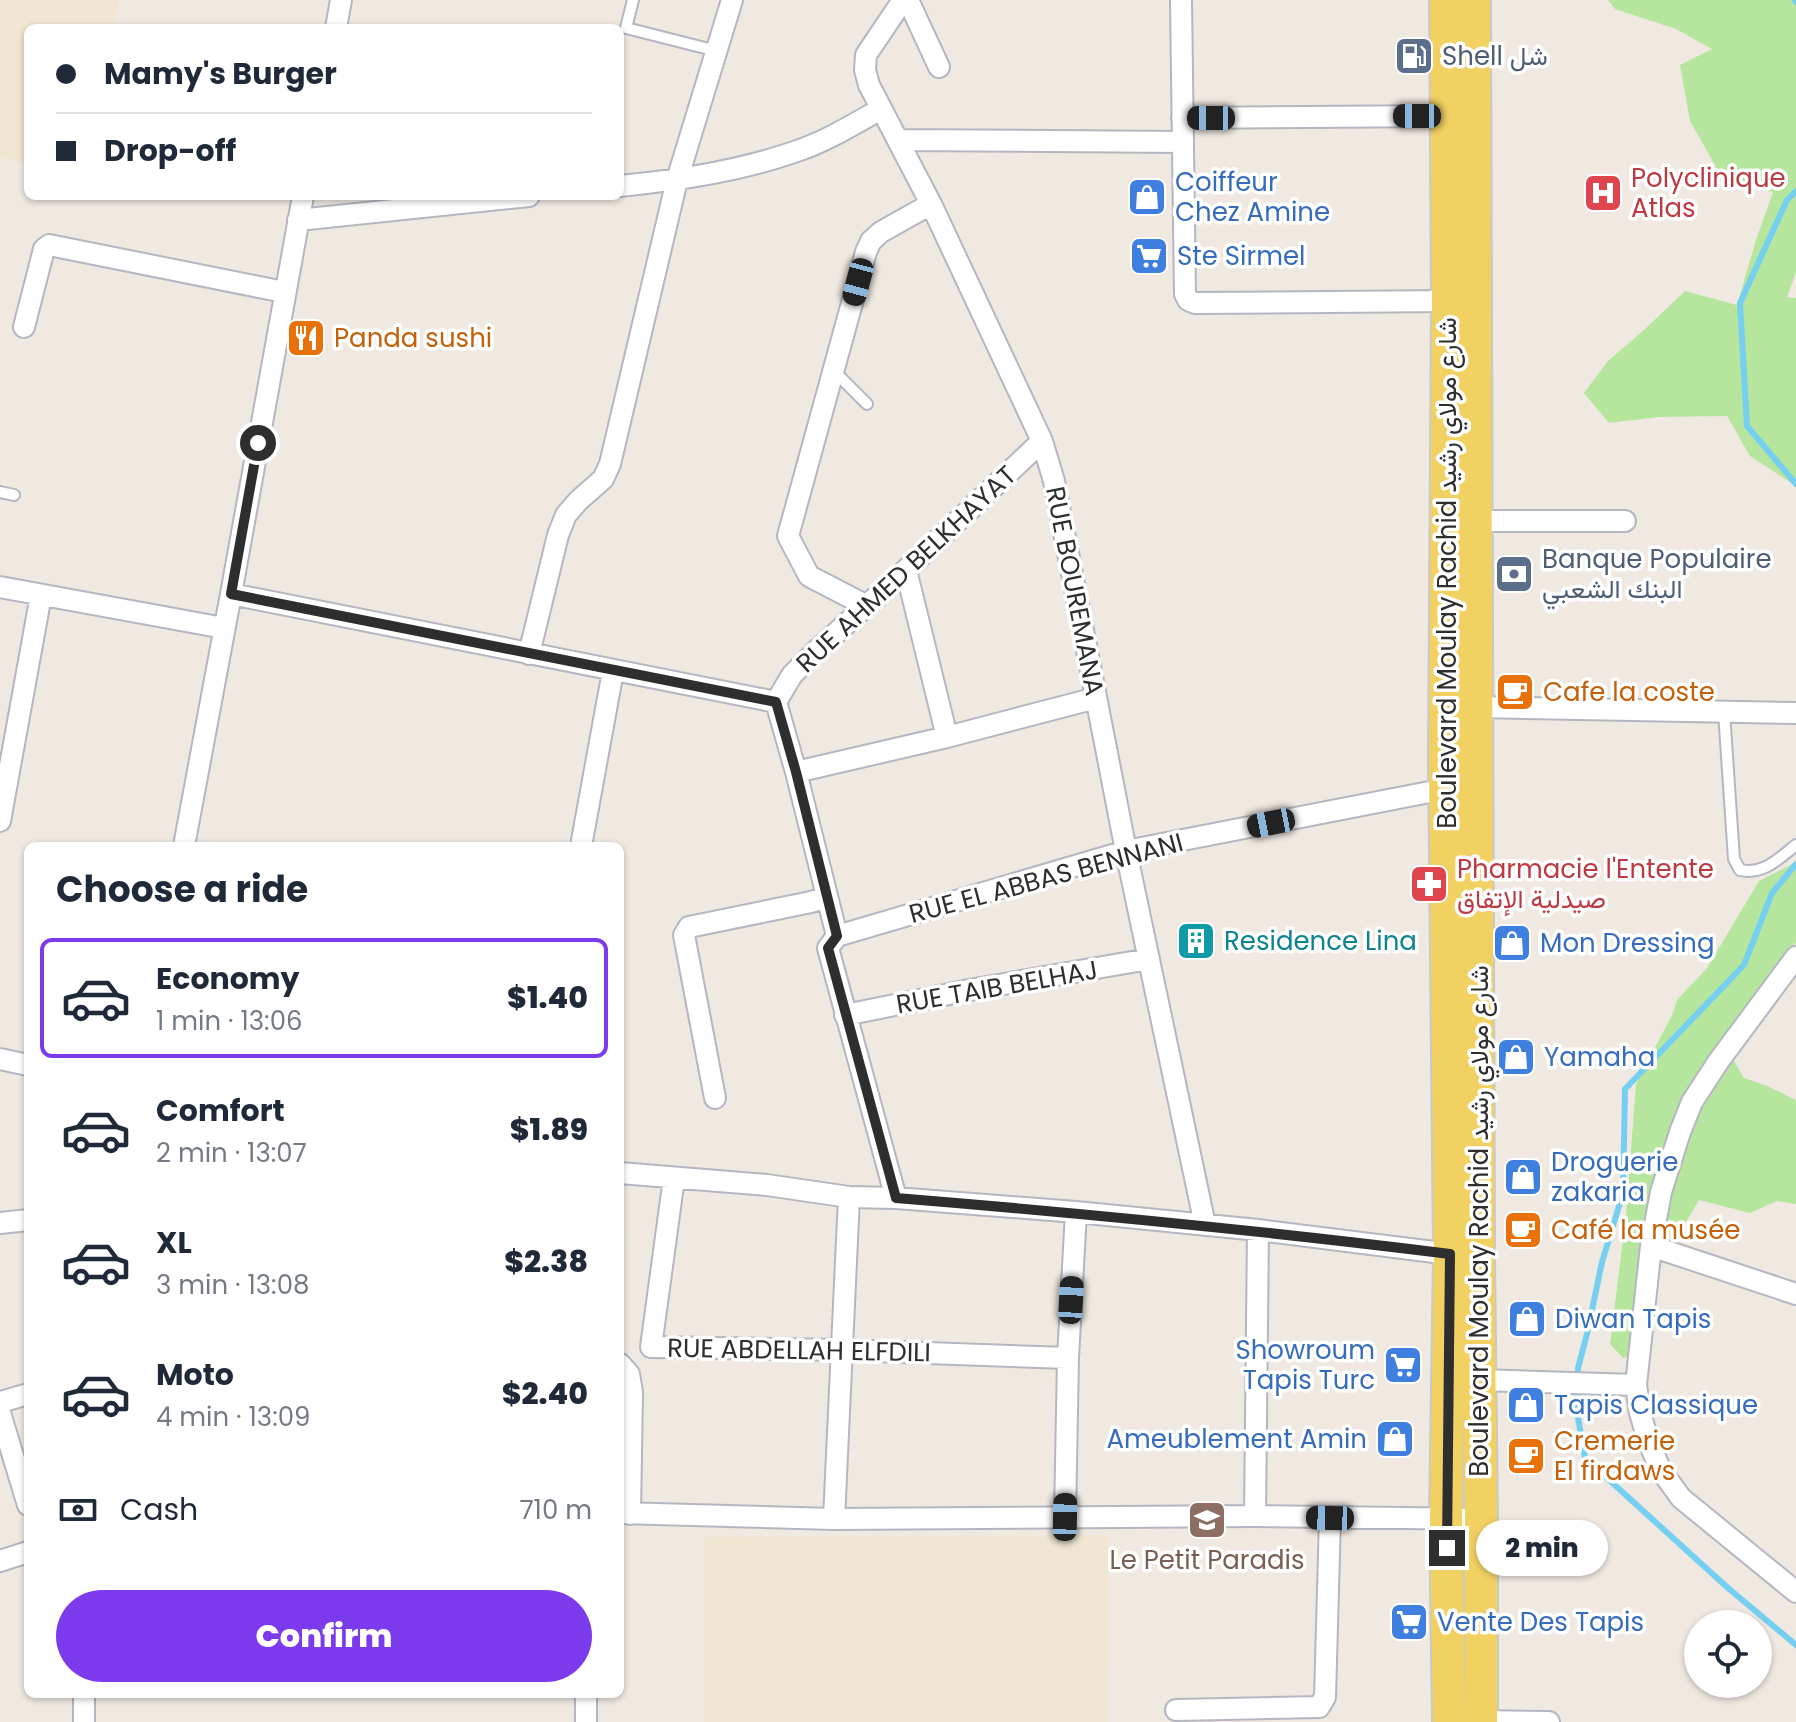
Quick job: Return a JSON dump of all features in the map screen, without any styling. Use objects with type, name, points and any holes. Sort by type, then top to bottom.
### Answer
[{"type":"main road","name":"Boulevard Moulay Rachid شارع مولاي رشيد","points":[[1446,0],[1445,789],[1450,1254],[1446,1519],[1449,1722]]},
{"type":"main road","name":"Boulevard Moulay Rachid شارع مولاي رشيد","points":[[1474,0],[1481,1721]]},
{"type":"street","points":[[337,24],[341,0]]},
{"type":"street","points":[[529,654],[558,535],[566,515],[603,479],[610,464],[677,180],[732,0]]},
{"type":"street","name":"RUE BOUREMANA","points":[[939,67],[906,0],[866,55],[865,70],[869,85],[931,204],[1042,441],[1054,481],[1126,851],[1205,1225]]},
{"type":"street","points":[[1181,0],[1185,294],[1188,300],[1195,303],[1448,301]]},
{"type":"street","points":[[624,186],[677,180],[798,151],[826,140],[881,109]]},
{"type":"street","points":[[1182,118],[1446,116]]},
{"type":"street","points":[[898,140],[1182,142]]},
{"type":"street","points":[[185,842],[302,200]]},
{"type":"street","points":[[298,220],[490,200]]},
{"type":"street","points":[[865,605],[809,576],[788,536],[866,252],[871,241],[881,232],[931,204]]},
{"type":"street","points":[[24,327],[44,249],[49,245],[284,292]]},
{"type":"street","name":"RUE AHMED BELKHAYAT","points":[[776,702],[792,675],[1042,441]]},
{"type":"street","points":[[1476,521],[1625,521]]},
{"type":"street","points":[[906,570],[947,737]]},
{"type":"street","points":[[0,587],[224,628]]},
{"type":"street","points":[[231,594],[776,702],[837,936],[828,948],[896,1198]]},
{"type":"street","points":[[1,810],[41,595]]},
{"type":"street","points":[[582,842],[613,671]]},
{"type":"street","points":[[796,772],[1096,698]]},
{"type":"street","points":[[1476,707],[1796,713]]},
{"type":"street","name":"RUE EL ABBAS BENNANI","points":[[837,936],[1126,851],[1445,789]]},
{"type":"street","points":[[715,1098],[684,935],[686,931],[689,927],[827,897]]},
{"type":"street","points":[[1796,957],[1718,1062],[1692,1102],[1680,1132],[1661,1192],[1651,1246],[1636,1385],[1640,1413],[1652,1450],[1660,1469],[1681,1498],[1796,1592]]},
{"type":"street","name":"RUE TAIB BELHAJ","points":[[845,1015],[1149,959]]},
{"type":"street","points":[[0,1059],[24,1064]]},
{"type":"street","points":[[624,1173],[767,1185],[849,1197],[1076,1212],[1258,1230],[1450,1254]]},
{"type":"street","name":"RUE ABDELLAH ELFDILI","points":[[674,1178],[651,1347],[1068,1358]]},
{"type":"street","points":[[834,1519],[849,1197]]},
{"type":"street","points":[[1065,1517],[1068,1358],[1076,1212]]},
{"type":"street","points":[[0,1223],[24,1220]]},
{"type":"street","points":[[1255,1516],[1258,1230]]},
{"type":"street","points":[[1651,1246],[1796,1294]]},
{"type":"street","points":[[651,1347],[624,1369],[632,1392],[633,1413],[625,1514],[834,1519],[1255,1516],[1481,1519]]},
{"type":"street","points":[[1480,1380],[1636,1385]]},
{"type":"street","points":[[0,1404],[24,1395]]},
{"type":"street","points":[[0,1413],[24,1492]]},
{"type":"street","points":[[1176,1710],[1319,1707],[1323,1704],[1330,1518]]},
{"type":"street","points":[[0,1561],[24,1553]]},
{"type":"street","points":[[84,1698],[84,1722]]},
{"type":"street","points":[[586,1698],[586,1722]]},
{"type":"street","points":[[1481,1721],[1549,1722]]},
{"type":"lane","points":[[633,0],[626,28],[717,51]]},
{"type":"lane","points":[[834,371],[867,404]]},
{"type":"lane","points":[[0,492],[14,495]]},
{"type":"lane","points":[[1724,712],[1734,859],[1740,870],[1751,872],[1770,866],[1796,845]]},
{"type":"shaded area","points":[[0,0],[119,0],[114,24],[24,24],[24,162],[0,157]]},
{"type":"shaded area","points":[[1109,1535],[1107,1722],[705,1722],[705,1537]]},
{"type":"green space","points":[[1608,0],[1796,0],[1796,272],[1787,297],[1796,298],[1796,486],[1750,456],[1727,416],[1658,417],[1609,423],[1584,393],[1608,361],[1685,291],[1737,305],[1773,192],[1724,181],[1690,121],[1680,65],[1712,49],[1676,29],[1615,9]]},
{"type":"green space","points":[[1796,862],[1796,943],[1723,1042],[1744,1078],[1796,1100],[1796,1204],[1777,1201],[1750,1213],[1699,1200],[1676,1239],[1644,1258],[1634,1355],[1623,1358],[1610,1344],[1626,1215],[1636,1084],[1677,1000],[1707,968],[1759,881]]},
{"type":"waterway","points":[[1796,191],[1787,200],[1740,303],[1747,426],[1796,484]]},
{"type":"waterway","points":[[1796,864],[1772,893],[1744,965],[1625,1089],[1623,1193],[1602,1262],[1578,1368],[1576,1406],[1585,1458],[1728,1588],[1796,1645]]},
{"type":"place","name":"Shell شل","points":[[1414,56]]},
{"type":"place","name":"Polyclinique Atlas","points":[[1603,193]]},
{"type":"place","name":"Coiffeur Chez Amine","points":[[1147,197]]},
{"type":"place","name":"Ste Sirmel","points":[[1149,256]]},
{"type":"place","name":"Panda sushi","points":[[306,338]]},
{"type":"place","name":"Banque Populaire البنك الشعبي","points":[[1514,574]]},
{"type":"place","name":"Cafe la coste","points":[[1515,692]]},
{"type":"place","name":"Pharmacie l'Entente صيدلية الإتفاق","points":[[1429,884]]},
{"type":"place","name":"Residence Lina","points":[[1196,941]]},
{"type":"place","name":"Mon Dressing","points":[[1512,943]]},
{"type":"place","name":"Yamaha","points":[[1516,1057]]},
{"type":"place","name":"Droguerie zakaria","points":[[1523,1177]]},
{"type":"place","name":"Café la musée","points":[[1523,1230]]},
{"type":"place","name":"Diwan Tapis","points":[[1527,1319]]},
{"type":"place","name":"Showroum Tapis Turc","points":[[1403,1365]]},
{"type":"place","name":"Tapis Classique","points":[[1526,1405]]},
{"type":"place","name":"Ameublement Amin","points":[[1395,1439]]},
{"type":"place","name":"Cremerie El firdaws","points":[[1526,1456]]},
{"type":"place","name":"Le Petit Paradis","points":[[1207,1520]]},
{"type":"place","name":"Vente Des Tapis","points":[[1409,1622]]},
{"type":"route","points":[[258,443],[231,594],[776,702],[837,936],[828,948],[896,1198],[1258,1230],[1450,1254],[1447,1548]]}]
